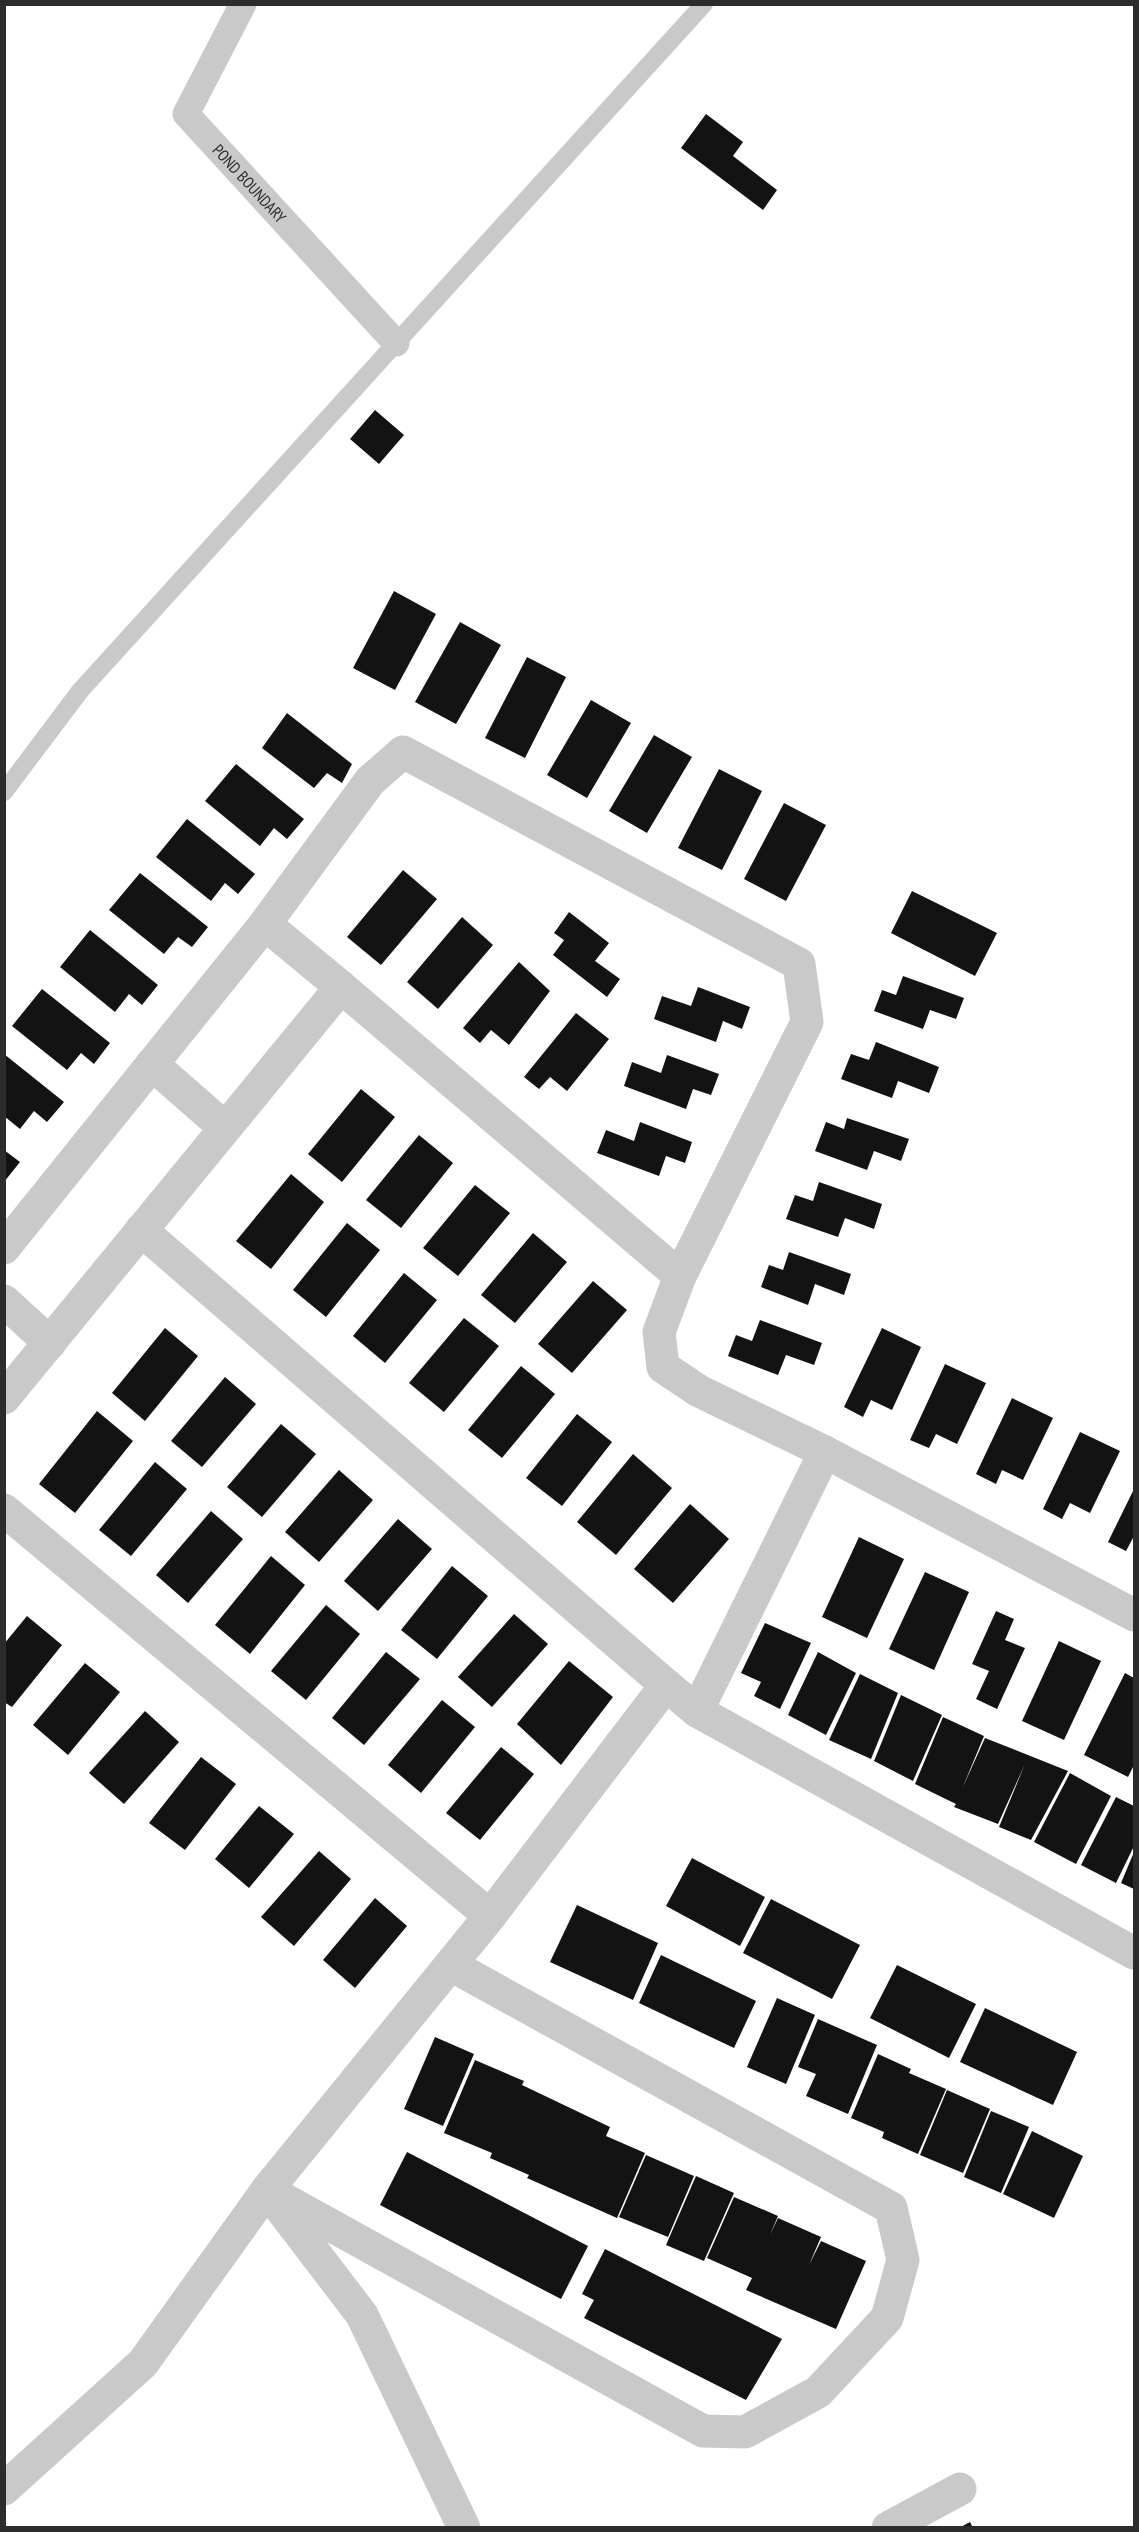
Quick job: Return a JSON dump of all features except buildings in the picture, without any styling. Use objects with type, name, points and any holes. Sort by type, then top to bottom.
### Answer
[{"type":"street","name":"POND BOUNDARY","points":[[243,4],[186,114],[396,343]]},
{"type":"street","points":[[4,1248],[265,924],[370,781],[403,753],[799,964],[807,1022],[680,1276],[658,1332],[663,1367],[699,1390],[825,1452],[1134,1615]]},
{"type":"street","points":[[265,924],[680,1276]]},
{"type":"street","points":[[4,1398],[341,987]]},
{"type":"street","points":[[153,1064],[225,1128]]},
{"type":"street","points":[[141,1230],[697,1711],[1134,1953]]},
{"type":"street","points":[[4,1301],[50,1343]]},
{"type":"street","points":[[697,1711],[825,1452]]},
{"type":"street","points":[[4,1510],[490,1916]]},
{"type":"street","points":[[4,2489],[143,2363],[267,2190],[490,1916],[666,1685]]},
{"type":"street","points":[[267,2190],[703,2431],[745,2432],[818,2392],[887,2318],[903,2260],[891,2208],[451,1965]]},
{"type":"street","points":[[267,2190],[362,2315],[465,2528]]},
{"type":"street","points":[[888,2528],[960,2489]]},
{"type":"lane","points":[[4,792],[72,699],[704,4]]}]
